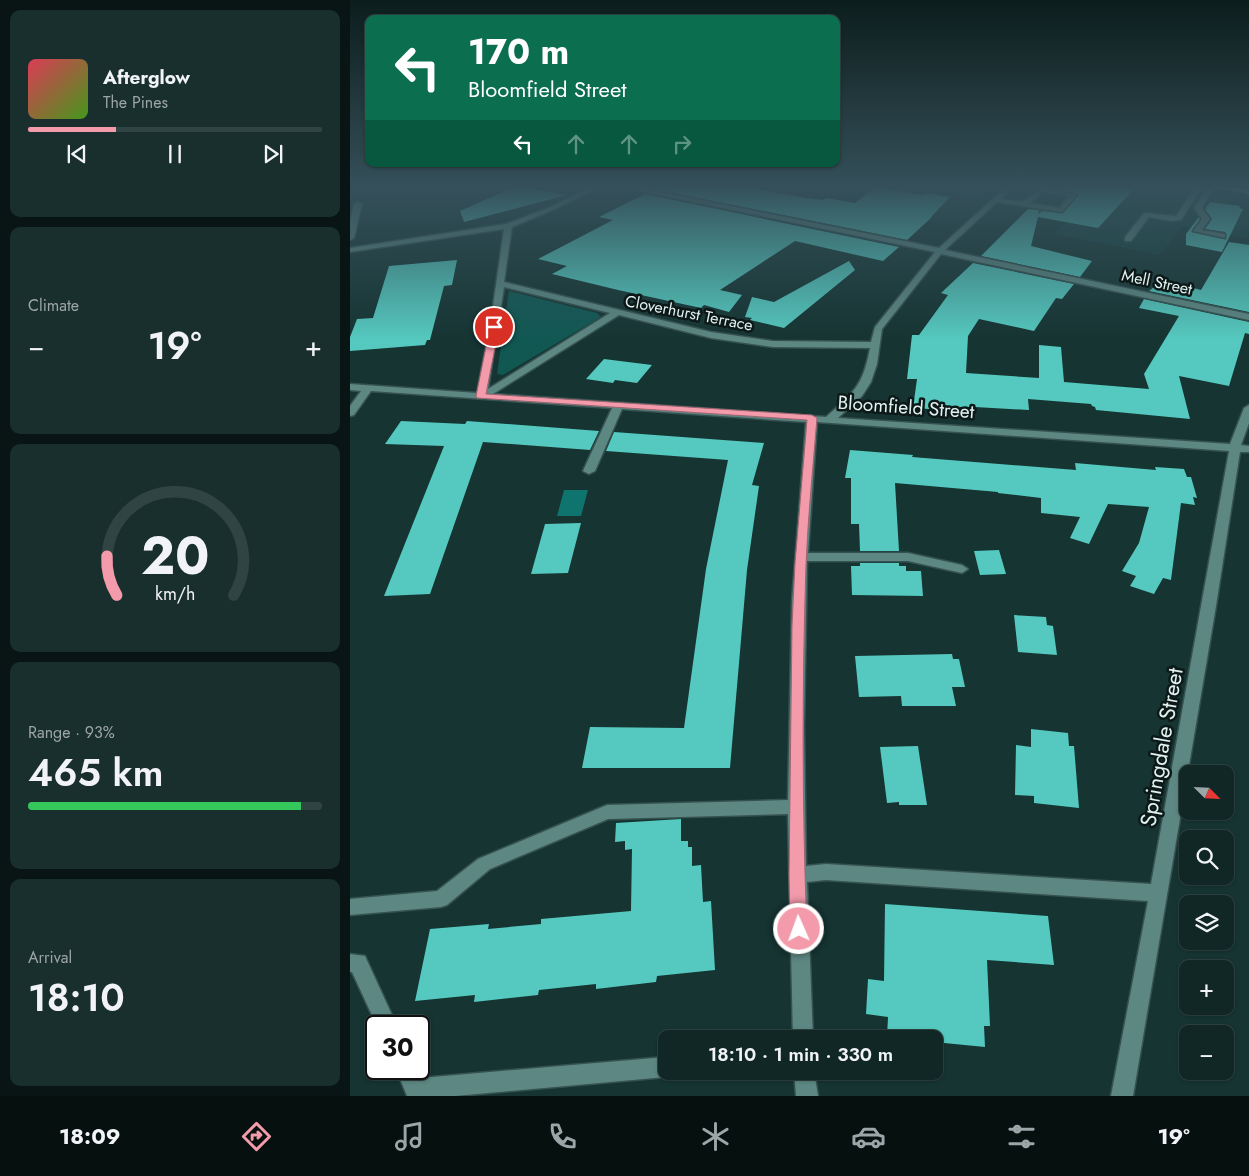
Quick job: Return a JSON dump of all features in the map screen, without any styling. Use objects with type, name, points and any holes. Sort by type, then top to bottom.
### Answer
[{"type":"street","points":[[350,250],[435,237]]},
{"type":"street","points":[[481,396],[501,284],[507,237]]},
{"type":"street","name":"Mell Street","points":[[876,237],[941,250],[950,255],[1249,317]]},
{"type":"street","points":[[830,419],[858,394],[866,382],[872,364],[878,329],[941,250],[955,237]]},
{"type":"street","name":"Cloverhurst Terrace","points":[[501,284],[711,335],[773,344],[874,345]]},
{"type":"street","points":[[481,396],[616,313]]},
{"type":"street","name":"Bloomfield Street","points":[[350,387],[1242,448]]},
{"type":"street","points":[[350,412],[368,388]]},
{"type":"street","points":[[589,471],[619,404]]},
{"type":"street","name":"Springdale Street","points":[[1122,1096],[1209,606],[1249,408]]},
{"type":"street","points":[[802,1030],[797,875],[796,703],[801,557],[812,418]]},
{"type":"street","points":[[801,557],[908,557],[962,569]]},
{"type":"street","points":[[350,907],[441,899],[484,864],[607,812],[797,807]]},
{"type":"street","points":[[797,875],[826,872],[1157,893]]},
{"type":"street","points":[[350,963],[358,963],[382,1015]]},
{"type":"street","points":[[411,1080],[415,1089],[658,1068]]},
{"type":"street","points":[[805,1080],[807,1096]]},
{"type":"shaded area","points":[[1071,237],[1174,237],[1160,255]]},
{"type":"shaded area","points":[[509,291],[597,313],[601,317],[503,375],[497,374]]},
{"type":"shaded area","points":[[564,490],[588,490],[581,516],[557,516]]},
{"type":"building","points":[[580,237],[852,237],[899,247],[883,261],[795,241],[720,290],[742,295],[729,312],[704,305],[701,308],[552,274],[567,266],[538,259]]},
{"type":"building","points":[[893,237],[910,237],[907,240]]},
{"type":"building","points":[[1000,237],[1033,237],[1031,246],[1092,261],[1080,277],[981,256]]},
{"type":"building","points":[[1186,237],[1226,239],[1226,237],[1229,237],[1222,252],[1186,245]]},
{"type":"building","points":[[1229,242],[1249,245],[1249,312],[1149,291],[1163,280],[1201,290]]},
{"type":"building","points":[[457,260],[452,285],[444,286],[430,340],[427,340],[425,345],[350,351],[350,337],[357,319],[373,318],[389,266]]},
{"type":"building","points":[[849,261],[855,270],[784,328],[750,320],[752,318],[745,317],[752,297],[774,302]]},
{"type":"building","points":[[973,263],[1074,284],[1062,299],[1056,298],[1034,331],[979,319],[968,336],[966,373],[1039,378],[1039,345],[1061,347],[1064,382],[1149,389],[1144,374],[1179,316],[1139,308],[1144,299],[1249,322],[1249,334],[1245,333],[1229,386],[1179,376],[1190,419],[1096,410],[1091,404],[1028,399],[1029,410],[960,407],[960,411],[913,408],[917,379],[907,379],[912,335],[919,335],[948,295],[941,293]]},
{"type":"building","points":[[604,359],[652,365],[637,383],[615,380],[613,383],[586,379]]},
{"type":"building","points":[[401,421],[465,424],[467,421],[599,431],[590,450],[483,442],[430,594],[384,596],[444,446],[385,444]]},
{"type":"building","points":[[614,432],[764,443],[752,485],[759,486],[747,570],[730,768],[582,768],[590,727],[684,728],[706,569],[728,460],[606,451]]},
{"type":"building","points":[[850,450],[913,455],[912,457],[1076,470],[1075,463],[1156,470],[1155,467],[1184,469],[1187,477],[1191,477],[1197,498],[1193,497],[1195,505],[1181,503],[1171,580],[1163,578],[1154,594],[1130,586],[1136,576],[1122,571],[1139,543],[1149,507],[1108,504],[1089,544],[1070,538],[1080,517],[1041,513],[1041,498],[998,492],[895,483],[899,551],[860,551],[859,524],[851,524],[851,478],[845,478]]},
{"type":"building","points":[[581,523],[568,573],[531,574],[545,524]]},
{"type":"building","points":[[999,550],[1006,574],[980,575],[974,551]]},
{"type":"building","points":[[860,563],[899,563],[899,566],[906,566],[906,571],[921,571],[923,596],[852,595],[851,566],[860,566]]},
{"type":"building","points":[[1014,615],[1046,617],[1047,625],[1053,626],[1057,655],[1018,652]]},
{"type":"building","points":[[952,654],[953,659],[959,659],[965,687],[952,687],[956,706],[902,706],[901,696],[859,697],[855,656]]},
{"type":"building","points":[[1031,729],[1068,733],[1069,746],[1074,746],[1079,808],[1034,803],[1034,796],[1015,795],[1016,745],[1031,747]]},
{"type":"building","points":[[918,746],[927,805],[899,805],[899,802],[887,803],[880,747]]},
{"type":"building","points":[[681,819],[681,841],[688,841],[688,847],[692,847],[692,866],[701,865],[703,902],[711,901],[715,970],[657,976],[656,982],[596,989],[596,984],[539,990],[538,995],[474,1002],[475,995],[415,1001],[430,929],[489,924],[488,929],[541,924],[541,919],[631,911],[632,849],[625,850],[625,841],[615,842],[616,823]]},
{"type":"building","points":[[885,904],[1048,916],[1054,965],[987,960],[990,1026],[984,1026],[985,1047],[943,1043],[943,1030],[887,1030],[888,1017],[866,1014],[868,979],[884,981]]},
{"type":"route","points":[[494,327],[481,396],[812,418],[801,563],[796,703],[799,929]]}]
